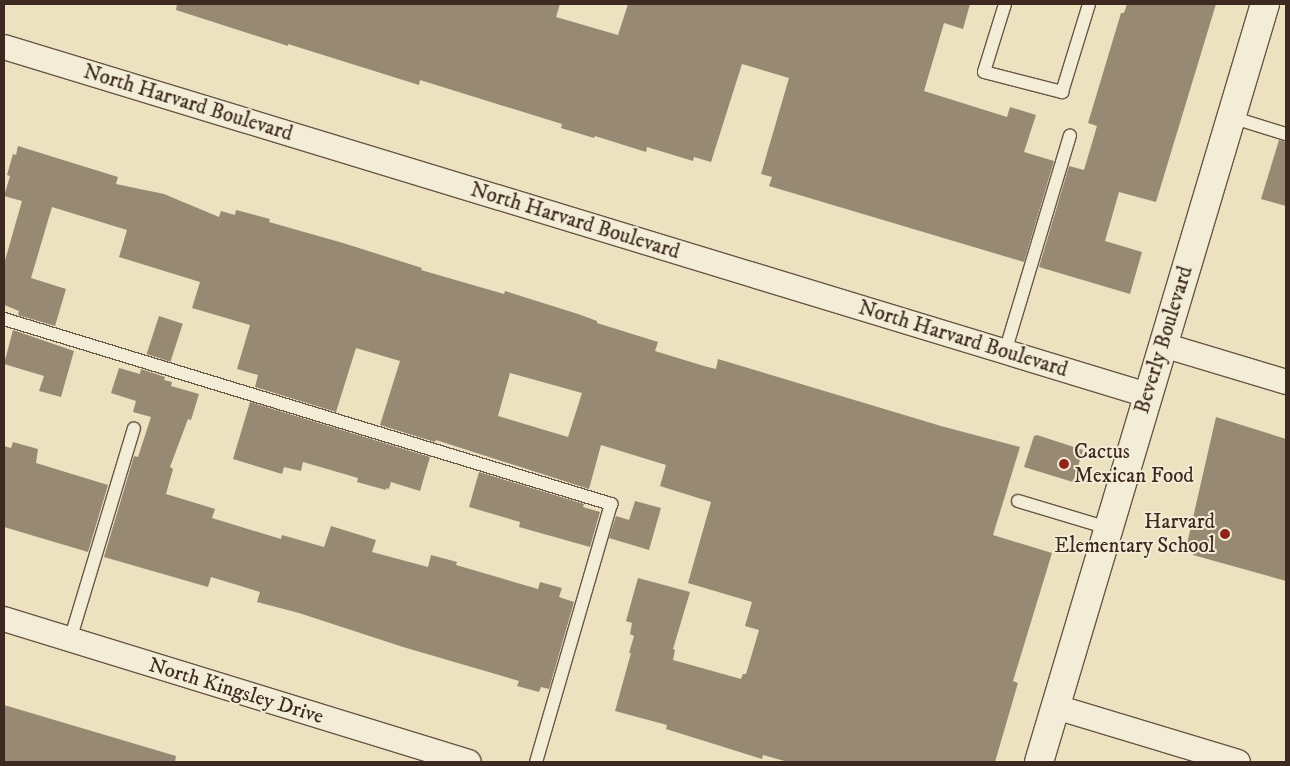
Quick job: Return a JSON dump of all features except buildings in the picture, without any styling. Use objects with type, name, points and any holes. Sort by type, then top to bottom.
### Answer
[{"type":"main road","name":"Beverly Boulevard","points":[[1039,762],[1265,4]]},
{"type":"street","name":"North Harvard Boulevard","points":[[4,47],[1147,395]]},
{"type":"street","points":[[1164,345],[1286,382]]},
{"type":"street","name":"North Kingsley Drive","points":[[4,619],[469,762]]},
{"type":"street","points":[[1056,707],[1238,762]]},
{"type":"lane","points":[[1005,4],[984,72],[1062,92],[1089,4]]},
{"type":"lane","points":[[1231,117],[1286,134]]},
{"type":"lane","points":[[1005,352],[1070,136]]},
{"type":"lane","points":[[4,319],[611,504],[536,762]]},
{"type":"lane","points":[[70,640],[134,428]]},
{"type":"lane","points":[[1018,501],[1108,528]]},
{"type":"place","name":"Cactus Mexican Food","points":[[1064,464]]},
{"type":"place","name":"Harvard Elementary School","points":[[1225,534]]}]
